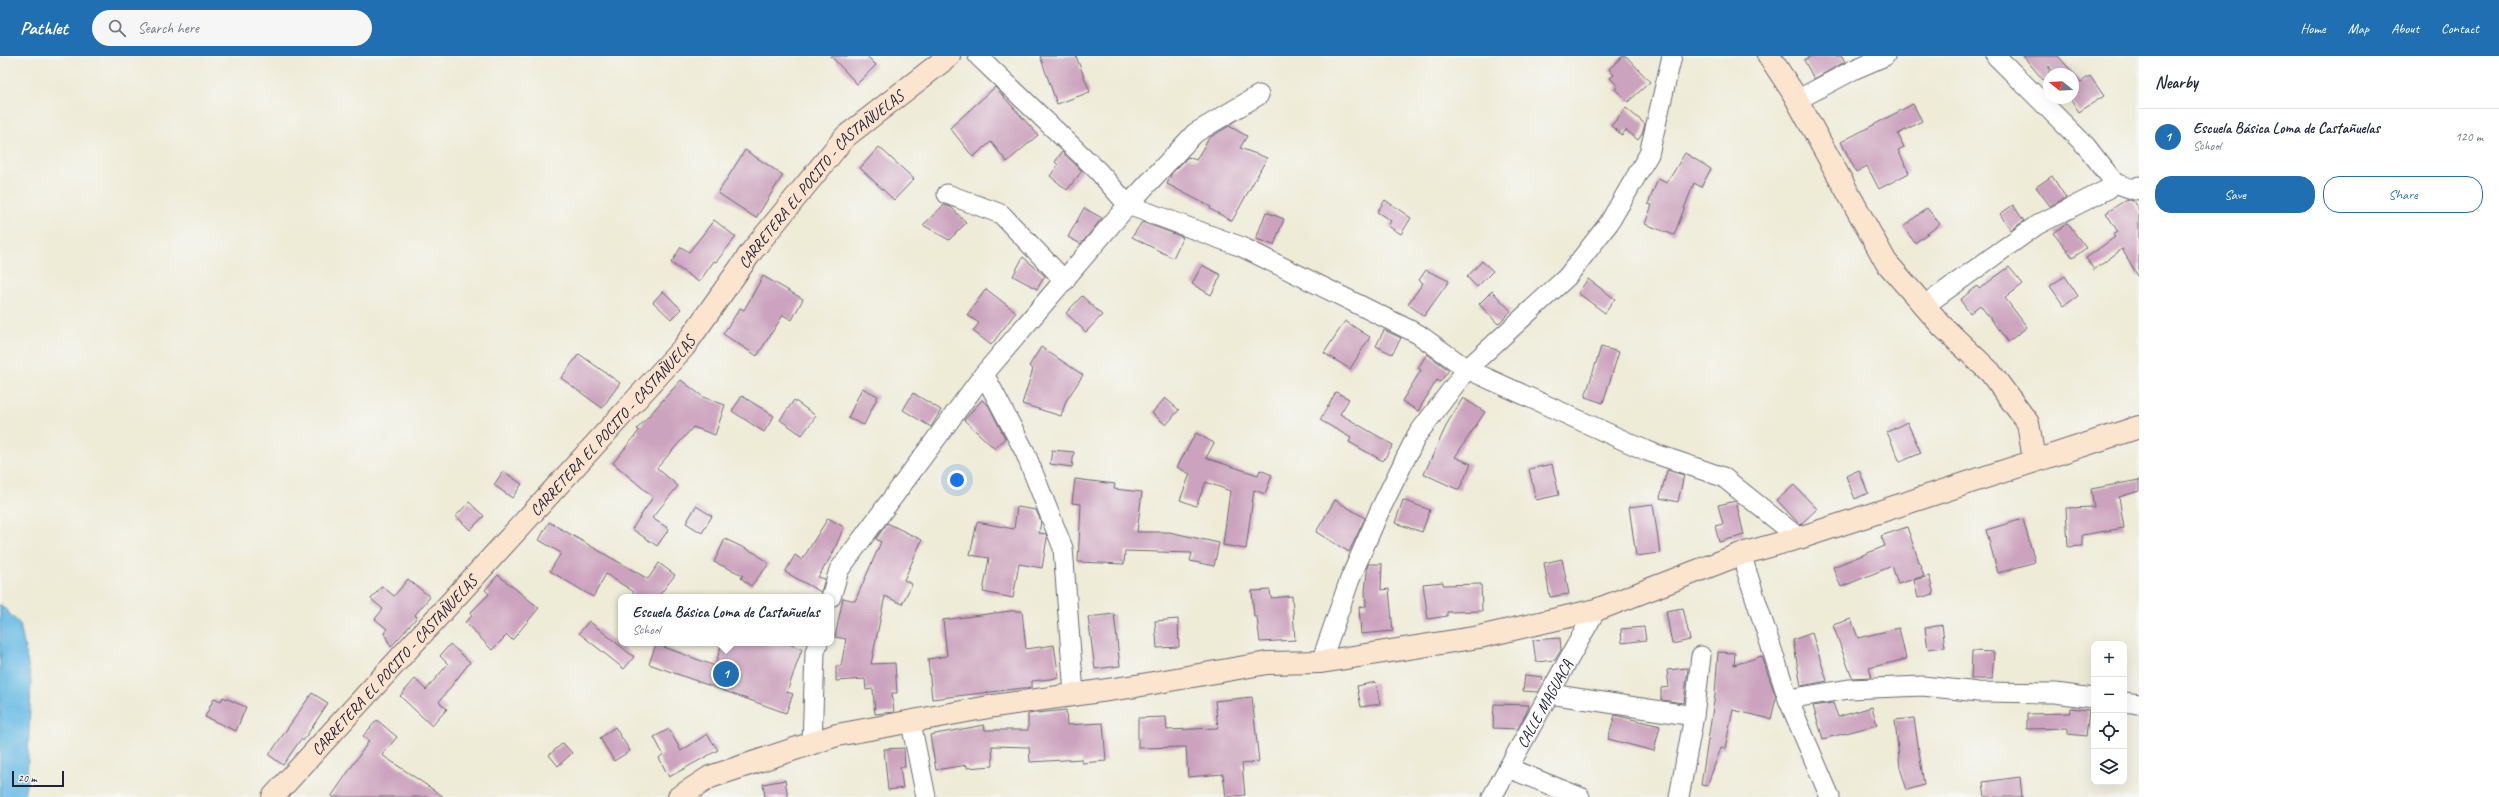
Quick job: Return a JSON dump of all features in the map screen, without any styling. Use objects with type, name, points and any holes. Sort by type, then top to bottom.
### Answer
[{"type":"main road","name":"CARRETERA EL POCITO - CASTAÑUELAS","points":[[273,797],[684,347],[752,251],[845,137],[949,56]]},
{"type":"main road","points":[[1769,56],[1797,100],[1886,262],[1942,326],[1990,372],[2028,423],[2034,460]]},
{"type":"main road","points":[[679,797],[710,777],[837,736],[994,706],[1267,663],[1321,662],[1479,637],[1596,610],[1741,554],[1799,538],[2034,460],[2139,427]]},
{"type":"street","points":[[978,56],[1098,171],[1128,205],[1242,247],[1418,334],[1467,369],[1647,451],[1723,477],[1799,538]]},
{"type":"street","points":[[1321,662],[1350,579],[1417,435],[1467,369],[1567,277],[1609,223],[1649,154],[1672,56]]},
{"type":"street","points":[[1797,100],[1855,69],[1885,56]]},
{"type":"street","points":[[1996,56],[2086,146],[2115,183],[2138,191]]},
{"type":"street","points":[[832,594],[839,570],[984,374],[1065,281],[1128,205],[1195,133],[1259,95]]},
{"type":"street","points":[[1924,306],[2037,225],[2108,189],[2115,183]]},
{"type":"street","points":[[947,194],[1001,214],[1065,281]]},
{"type":"street","points":[[984,374],[1025,452],[1063,548],[1074,694]]},
{"type":"street","points":[[1741,554],[1788,699],[1830,797]]},
{"type":"street","name":"CALLE MAGUACA","points":[[1492,797],[1596,610]]},
{"type":"street","points":[[812,744],[815,652],[817,646]]},
{"type":"street","points":[[1679,797],[1694,716],[1701,656]]},
{"type":"street","points":[[1788,699],[1849,689],[1923,686],[1978,692],[2055,693],[2091,698]]},
{"type":"street","points":[[1550,694],[1694,716]]},
{"type":"street","points":[[2127,702],[2139,704]]},
{"type":"street","points":[[911,723],[926,797]]},
{"type":"street","points":[[1508,768],[1580,797]]},
{"type":"water","points":[[0,604],[20,624],[31,681],[27,782],[23,797],[0,797]]},
{"type":"building","points":[[831,56],[867,56],[876,65],[857,84]]},
{"type":"building","points":[[1040,56],[1076,56],[1090,92],[1057,104]]},
{"type":"building","points":[[1623,56],[1626,56],[1650,82],[1628,102],[1615,89],[1618,86],[1610,78],[1614,75],[1609,69]]},
{"type":"building","points":[[1812,56],[1842,56],[1845,62],[1814,79],[1804,60]]},
{"type":"building","points":[[2023,56],[2058,56],[2069,68],[2050,68],[2049,66],[2049,68],[2043,68],[2043,80]]},
{"type":"building","points":[[2090,76],[2104,96],[2079,112],[2074,104],[2079,104],[2079,80],[2081,82]]},
{"type":"building","points":[[995,87],[1038,135],[1007,162],[991,142],[973,157],[950,128]]},
{"type":"building","points":[[1913,104],[1922,121],[1898,134],[1904,147],[1898,150],[1909,173],[1879,189],[1867,166],[1856,172],[1841,142]]},
{"type":"building","points":[[1626,108],[1645,124],[1642,134],[1638,140],[1626,130],[1622,135],[1611,126]]},
{"type":"building","points":[[1229,126],[1247,136],[1240,148],[1267,158],[1232,221],[1210,209],[1211,207],[1167,184],[1172,173],[1188,157],[1196,160],[1209,138]]},
{"type":"building","points":[[879,147],[914,179],[894,200],[860,168]]},
{"type":"building","points":[[745,150],[783,175],[756,218],[718,193]]},
{"type":"building","points":[[1062,152],[1082,171],[1067,190],[1050,176],[1058,165],[1055,162]]},
{"type":"building","points":[[1685,153],[1711,169],[1701,187],[1694,183],[1674,235],[1645,224],[1652,205],[1648,204],[1658,179],[1667,183]]},
{"type":"building","points":[[2052,176],[2066,198],[2050,206],[2036,187]]},
{"type":"building","points":[[2127,199],[2133,201],[2139,210],[2139,278],[2122,249],[2094,270],[2086,258],[2115,237],[2113,235],[2118,232],[2106,213]]},
{"type":"building","points":[[1385,200],[1411,218],[1401,234],[1388,226],[1391,221],[1377,212]]},
{"type":"building","points":[[944,205],[951,207],[966,223],[949,240],[923,225]]},
{"type":"building","points":[[2013,205],[2024,221],[2011,230],[2000,214]]},
{"type":"building","points":[[1084,208],[1102,218],[1081,244],[1068,237]]},
{"type":"building","points":[[1927,208],[1940,224],[1915,243],[1903,227]]},
{"type":"building","points":[[1266,212],[1284,219],[1274,245],[1256,239]]},
{"type":"building","points":[[714,220],[736,237],[716,262],[714,261],[699,282],[671,263],[681,247],[689,252]]},
{"type":"building","points":[[1142,222],[1183,237],[1173,258],[1132,237]]},
{"type":"building","points":[[2067,223],[2086,248],[2073,258],[2054,233]]},
{"type":"building","points":[[1023,257],[1045,276],[1037,289],[1013,276]]},
{"type":"building","points":[[1482,261],[1493,271],[1477,287],[1467,277]]},
{"type":"building","points":[[1202,265],[1221,275],[1211,295],[1192,284]]},
{"type":"building","points":[[2009,267],[2023,284],[2005,298],[2027,327],[2008,342],[1980,305],[1970,313],[1960,300],[1977,286],[1979,289]]},
{"type":"building","points":[[1426,270],[1449,281],[1424,316],[1408,304],[1423,283],[1419,280]]},
{"type":"building","points":[[763,276],[803,299],[792,320],[783,315],[757,356],[723,334],[740,308],[744,310]]},
{"type":"building","points":[[2065,276],[2078,296],[2064,306],[2050,286]]},
{"type":"building","points":[[1588,279],[1615,299],[1605,313],[1578,293]]},
{"type":"building","points":[[986,289],[1016,312],[991,345],[973,331],[979,323],[967,315]]},
{"type":"building","points":[[663,291],[681,309],[671,319],[653,302]]},
{"type":"building","points":[[1492,291],[1511,311],[1498,324],[1479,304]]},
{"type":"building","points":[[1082,296],[1102,315],[1086,332],[1066,313]]},
{"type":"building","points":[[1345,321],[1370,337],[1350,369],[1324,353]]},
{"type":"building","points":[[1384,330],[1401,338],[1392,354],[1376,346]]},
{"type":"building","points":[[1041,347],[1083,375],[1066,401],[1061,416],[1022,404],[1033,369],[1029,366]]},
{"type":"building","points":[[1601,347],[1619,352],[1603,403],[1585,397]]},
{"type":"building","points":[[579,354],[620,383],[602,408],[561,378]]},
{"type":"building","points":[[1427,354],[1449,370],[1440,382],[1437,380],[1418,411],[1402,401],[1421,370],[1418,368]]},
{"type":"building","points":[[681,380],[703,397],[725,405],[715,435],[693,427],[657,468],[678,486],[652,518],[669,529],[657,546],[632,529],[653,497],[613,463],[639,431],[637,429]]},
{"type":"building","points":[[862,388],[878,396],[864,425],[848,418]]},
{"type":"building","points":[[1336,392],[1349,399],[1340,414],[1393,445],[1383,461],[1349,442],[1351,438],[1320,420]]},
{"type":"building","points":[[913,393],[941,410],[931,427],[903,410]]},
{"type":"building","points":[[742,396],[774,416],[764,432],[732,411]]},
{"type":"building","points":[[1165,398],[1179,410],[1166,425],[1152,413]]},
{"type":"building","points":[[1463,398],[1485,412],[1455,457],[1471,464],[1459,490],[1424,474],[1448,422]]},
{"type":"building","points":[[794,400],[816,416],[802,435],[780,420]]},
{"type":"building","points":[[982,400],[989,406],[1005,438],[995,449],[964,420]]},
{"type":"building","points":[[1907,422],[1921,453],[1900,462],[1887,432]]},
{"type":"building","points":[[1196,433],[1214,443],[1206,458],[1258,475],[1260,470],[1272,475],[1265,494],[1254,490],[1246,549],[1223,545],[1230,491],[1206,482],[1196,506],[1180,500],[1190,474],[1177,467]]},
{"type":"building","points":[[1052,450],[1074,452],[1072,467],[1050,464]]},
{"type":"building","points":[[1552,464],[1559,495],[1536,500],[1529,469]]},
{"type":"building","points":[[1667,470],[1684,475],[1678,502],[1660,498]]},
{"type":"building","points":[[1859,470],[1868,493],[1855,499],[1846,476]]},
{"type":"building","points":[[503,471],[522,484],[512,498],[494,485]]},
{"type":"building","points":[[1075,479],[1115,484],[1114,489],[1142,492],[1137,532],[1169,532],[1219,543],[1214,566],[1190,561],[1192,553],[1125,551],[1124,564],[1078,562],[1081,504],[1072,503]]},
{"type":"building","points":[[2139,480],[2139,491],[2119,497],[2124,528],[2082,535],[2082,546],[2068,547],[2066,508],[2094,507],[2091,489]]},
{"type":"building","points":[[1794,485],[1817,509],[1800,525],[1777,500]]},
{"type":"building","points":[[1335,500],[1365,518],[1349,552],[1316,532]]},
{"type":"building","points":[[1403,500],[1430,510],[1422,532],[1395,523]]},
{"type":"building","points":[[1736,501],[1744,535],[1719,542],[1715,526],[1723,524],[1718,505]]},
{"type":"building","points":[[469,502],[484,516],[470,530],[456,516]]},
{"type":"building","points":[[1653,504],[1660,553],[1636,556],[1629,507]]},
{"type":"building","points":[[696,506],[712,516],[702,533],[686,523]]},
{"type":"building","points":[[1017,507],[1036,510],[1041,521],[1039,533],[1046,534],[1047,538],[1042,568],[1019,564],[1013,598],[983,592],[989,558],[970,555],[977,522],[1014,529]]},
{"type":"building","points":[[828,518],[844,527],[832,555],[818,577],[825,579],[821,592],[785,572],[795,555],[802,560]]},
{"type":"building","points":[[2023,519],[2035,562],[1998,573],[1986,530]]},
{"type":"building","points":[[549,522],[648,579],[659,563],[675,575],[660,594],[632,594],[634,592],[606,574],[593,597],[550,571],[561,553],[539,540]]},
{"type":"building","points":[[887,523],[922,540],[904,580],[912,584],[902,604],[885,596],[871,664],[895,663],[897,693],[892,693],[894,712],[875,714],[873,689],[866,690],[865,679],[836,681],[836,666],[841,666],[846,639],[835,637],[843,598],[855,601],[881,542],[876,539]]},
{"type":"building","points":[[1907,527],[1924,576],[1898,584],[1892,566],[1841,587],[1833,567],[1885,546],[1881,536]]},
{"type":"building","points":[[725,539],[755,553],[769,564],[751,586],[741,578],[743,575],[714,562]]},
{"type":"building","points":[[1562,559],[1569,594],[1550,597],[1544,563]]},
{"type":"building","points":[[1368,564],[1382,564],[1381,590],[1389,589],[1393,631],[1361,634],[1359,607],[1366,606],[1365,591]]},
{"type":"building","points":[[498,575],[539,608],[512,640],[507,635],[492,650],[465,622],[472,616],[470,613],[489,594],[485,590]]},
{"type":"building","points":[[1929,576],[1934,594],[1918,598],[1914,580]]},
{"type":"building","points":[[408,579],[430,597],[415,615],[417,617],[391,647],[384,633],[387,629],[375,619],[383,609],[371,599],[382,586],[394,596]]},
{"type":"building","points":[[1443,582],[1443,585],[1481,584],[1482,611],[1447,612],[1447,616],[1428,619],[1423,584]]},
{"type":"building","points":[[1270,590],[1271,598],[1292,596],[1295,640],[1260,642],[1257,617],[1254,617],[1252,591]]},
{"type":"building","points":[[1683,608],[1690,640],[1672,644],[1666,611]]},
{"type":"building","points":[[1010,611],[1022,611],[1026,649],[1054,645],[1059,678],[1032,681],[1032,687],[932,699],[928,659],[947,656],[943,620]]},
{"type":"building","points":[[1114,614],[1120,666],[1095,669],[1088,617]]},
{"type":"building","points":[[1178,619],[1179,647],[1157,648],[1155,621]]},
{"type":"building","points":[[1851,619],[1858,638],[1899,628],[1906,659],[1869,668],[1872,677],[1852,678],[1833,625]]},
{"type":"building","points":[[589,621],[618,644],[618,646],[620,646],[634,657],[624,669],[579,633]]},
{"type":"building","points":[[1942,625],[1945,647],[1928,649],[1925,628]]},
{"type":"building","points":[[1644,627],[1646,640],[1622,643],[1621,629]]},
{"type":"building","points":[[1812,633],[1827,681],[1801,686],[1793,640]]},
{"type":"building","points":[[1560,638],[1561,650],[1555,660],[1536,662],[1533,640]]},
{"type":"building","points":[[450,644],[470,662],[439,702],[447,709],[432,726],[400,696],[415,679],[426,690],[448,664],[440,656]]},
{"type":"building","points":[[655,646],[661,646],[715,666],[721,646],[794,646],[802,649],[787,692],[793,694],[786,713],[649,664]]},
{"type":"building","points":[[1972,651],[1994,652],[1992,679],[1971,679]]},
{"type":"building","points":[[1718,652],[1735,653],[1734,665],[1762,656],[1776,698],[1771,719],[1733,710],[1725,748],[1721,748],[1707,786],[1701,785],[1715,695]]},
{"type":"building","points":[[1688,668],[1684,703],[1661,700],[1661,688],[1669,687],[1667,670]]},
{"type":"building","points":[[1525,675],[1543,677],[1538,692],[1523,691]]},
{"type":"building","points":[[1376,682],[1380,704],[1361,707],[1357,686]]},
{"type":"building","points":[[312,693],[328,703],[303,741],[301,739],[283,765],[269,755]]},
{"type":"building","points":[[223,697],[246,707],[236,731],[205,717],[214,698],[221,701]]},
{"type":"building","points":[[1252,697],[1259,762],[1242,764],[1245,795],[1226,797],[1223,774],[1188,777],[1186,747],[1138,748],[1138,718],[1166,717],[1167,730],[1218,728],[1215,701]]},
{"type":"building","points":[[1833,703],[1838,717],[1872,707],[1877,725],[1823,739],[1813,706]]},
{"type":"building","points":[[1494,704],[1529,705],[1518,729],[1493,728]]},
{"type":"building","points":[[2071,708],[2089,710],[2086,736],[2068,734],[2068,728],[2027,729],[2027,714],[2070,713]]},
{"type":"building","points":[[1066,710],[1067,725],[1103,723],[1106,761],[1082,763],[1082,759],[1030,762],[1029,747],[992,746],[993,766],[967,768],[967,765],[936,770],[930,735],[984,725],[985,730],[1028,730],[1028,714]]},
{"type":"building","points":[[1615,715],[1660,726],[1654,751],[1608,739]]},
{"type":"building","points":[[1914,718],[1924,785],[1907,790],[1900,768],[1895,720]]},
{"type":"building","points":[[377,720],[397,737],[382,755],[444,797],[331,797],[369,741],[363,736]]},
{"type":"building","points":[[615,727],[630,751],[614,761],[600,738]]},
{"type":"building","points":[[669,729],[681,751],[707,734],[718,750],[669,777],[659,758],[663,754],[654,737]]},
{"type":"building","points":[[563,743],[572,753],[558,766],[549,755]]},
{"type":"building","points":[[904,748],[905,767],[900,767],[903,788],[888,790],[884,749]]},
{"type":"building","points":[[2020,777],[2022,797],[1985,797],[1983,782]]},
{"type":"building","points":[[785,780],[788,797],[765,797],[763,784]]},
{"type":"place","name":"Escuela Básica Loma de Castañuelas","points":[[726,674]]}]
